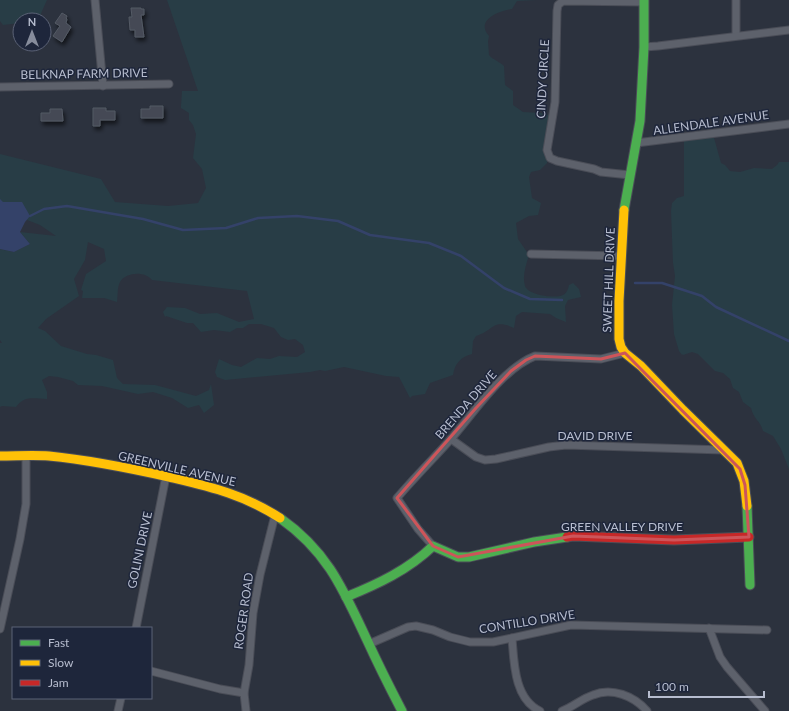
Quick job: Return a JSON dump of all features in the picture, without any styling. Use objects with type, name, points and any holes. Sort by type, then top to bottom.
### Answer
[{"type":"street","points":[[95,0],[103,86]]},
{"type":"street","points":[[736,0],[736,35]]},
{"type":"street","name":"CINDY CIRCLE","points":[[630,175],[601,172],[550,158],[547,150],[555,102],[557,11],[558,5],[563,1],[644,1]]},
{"type":"street","name":"SWEET HILL DRIVE","points":[[625,353],[621,347],[619,339],[621,256],[624,213],[640,121],[644,47],[644,1]]},
{"type":"street","points":[[644,47],[736,35],[789,30]]},
{"type":"street","name":"BELKNAP FARM DRIVE","points":[[0,87],[169,84]]},
{"type":"street","name":"ALLENDALE AVENUE","points":[[636,143],[789,124]]},
{"type":"street","points":[[531,254],[621,256]]},
{"type":"street","points":[[625,353],[641,366],[737,463],[745,484],[749,537],[750,585]]},
{"type":"street","name":"BRENDA DRIVE","points":[[433,546],[418,529],[397,498],[511,370],[535,356],[601,359],[625,353]]},
{"type":"street","name":"DAVID DRIVE","points":[[451,439],[476,457],[486,460],[566,445],[723,450]]},
{"type":"street","name":"GREENVILLE AVENUE","points":[[0,456],[72,458],[166,476],[241,496],[260,505],[300,534],[312,546],[335,576],[402,711]]},
{"type":"street","points":[[0,629],[20,539],[26,504],[26,456]]},
{"type":"street","name":"GOLINI DRIVE","points":[[136,627],[166,476]]},
{"type":"street","name":"ROGER ROAD","points":[[246,711],[244,693],[249,664],[253,613],[260,575],[275,515]]},
{"type":"street","name":"GREEN VALLEY DRIVE","points":[[433,546],[458,557],[469,557],[534,542],[573,536],[674,540],[749,537]]},
{"type":"street","points":[[346,597],[400,572],[415,563],[433,546]]},
{"type":"street","name":"CONTILLO DRIVE","points":[[369,644],[408,627],[416,626],[470,642],[493,642],[571,625],[767,630]]},
{"type":"street","points":[[709,628],[720,657],[765,711]]},
{"type":"street","points":[[512,638],[517,680],[528,702],[540,711]]},
{"type":"street","points":[[152,671],[220,689],[244,693]]},
{"type":"street","points":[[562,711],[572,708],[593,695],[611,692],[632,698],[647,711]]},
{"type":"street","points":[[118,711],[121,699]]},
{"type":"highlighted area","points":[[625,353],[740,469],[745,485],[749,537],[674,540],[573,536],[458,557],[433,546],[397,498],[476,408],[511,371],[526,360],[535,356],[601,359]]},
{"type":"shaded area","points":[[0,0],[47,0],[42,12],[12,12],[12,24],[3,25],[0,21]]},
{"type":"shaded area","points":[[167,0],[536,0],[517,1],[512,9],[490,17],[485,25],[485,30],[489,36],[489,55],[504,66],[505,85],[513,91],[513,105],[523,112],[540,113],[553,116],[547,163],[540,170],[531,172],[529,177],[532,198],[541,203],[538,215],[529,216],[516,223],[518,239],[529,255],[524,278],[527,289],[536,294],[554,297],[564,294],[569,285],[573,283],[579,289],[581,297],[568,300],[565,306],[566,322],[550,314],[522,312],[516,316],[514,328],[501,324],[494,326],[476,336],[473,341],[472,354],[459,361],[455,367],[453,375],[430,383],[425,394],[412,396],[410,398],[399,377],[386,376],[344,367],[325,371],[320,370],[225,380],[217,377],[215,372],[219,359],[241,367],[257,358],[270,359],[279,356],[297,357],[305,352],[303,345],[295,339],[288,340],[281,337],[274,328],[261,324],[249,324],[243,328],[237,328],[230,332],[214,330],[201,332],[193,323],[187,323],[166,316],[165,317],[163,312],[167,307],[185,308],[200,314],[217,313],[239,322],[254,319],[247,291],[152,280],[145,275],[136,274],[127,276],[120,282],[117,302],[104,298],[82,298],[83,291],[81,290],[86,274],[106,261],[104,249],[88,242],[85,260],[74,279],[79,296],[46,319],[38,328],[45,331],[61,346],[113,360],[117,378],[123,384],[155,385],[196,396],[209,390],[211,384],[214,405],[204,413],[199,405],[188,408],[172,398],[153,392],[138,394],[102,386],[78,385],[73,381],[49,376],[42,380],[47,392],[47,399],[30,398],[19,403],[16,407],[0,407],[0,343],[2,343],[0,340],[0,249],[14,252],[30,244],[20,232],[56,236],[40,225],[0,208],[0,154],[101,179],[115,202],[168,206],[198,203],[206,188],[202,169],[193,158],[196,134],[193,125],[189,120],[189,113],[181,108],[182,91],[198,91]]},
{"type":"shaded area","points":[[714,138],[721,163],[730,171],[740,172],[754,168],[772,169],[779,162],[789,162],[789,469],[781,449],[773,436],[763,431],[751,408],[743,402],[739,392],[733,388],[730,379],[723,373],[715,371],[698,354],[692,352],[682,355],[679,351],[674,334],[672,305],[675,276],[673,263],[672,203],[677,198],[684,196],[684,141]]},
{"type":"water","points":[[0,199],[3,202],[22,202],[30,216],[20,232],[30,244],[14,252],[0,249]]},
{"type":"building","points":[[131,8],[144,9],[144,15],[141,15],[144,37],[135,37],[135,30],[130,30],[129,17],[132,17]]},
{"type":"building","points":[[62,13],[67,16],[66,23],[71,27],[62,42],[53,36],[60,26],[55,23]]},
{"type":"building","points":[[150,106],[163,106],[163,118],[141,118],[141,109],[150,109]]},
{"type":"building","points":[[93,108],[106,108],[106,111],[115,111],[115,120],[100,120],[100,126],[93,126]]},
{"type":"building","points":[[50,109],[62,109],[63,121],[41,121],[41,113],[50,113]]},
{"type":"waterway","points":[[30,216],[44,209],[67,206],[143,219],[183,230],[226,228],[258,218],[297,216],[338,221],[370,235],[429,243],[461,256],[504,288],[530,299],[562,300]]},
{"type":"waterway","points":[[635,283],[662,283],[702,296],[716,307],[789,341]]},
{"type":"traffic: fast","points":[[624,210],[640,121],[644,47],[644,0]]},
{"type":"traffic: fast","points":[[747,506],[750,585]]},
{"type":"traffic: fast","points":[[280,518],[297,531],[310,544],[322,558],[342,588],[402,711]]},
{"type":"traffic: fast","points":[[346,597],[392,576],[423,555],[433,546],[458,557],[469,557],[534,542],[567,537]]},
{"type":"traffic: slow","points":[[624,210],[619,301],[619,339],[621,347],[625,353],[641,366],[737,463],[744,481],[747,506]]},
{"type":"traffic: slow","points":[[0,456],[43,456],[64,458],[154,474],[199,484],[226,492],[253,503],[280,518]]},
{"type":"traffic: jam","points":[[567,537],[674,540],[749,537]]}]
